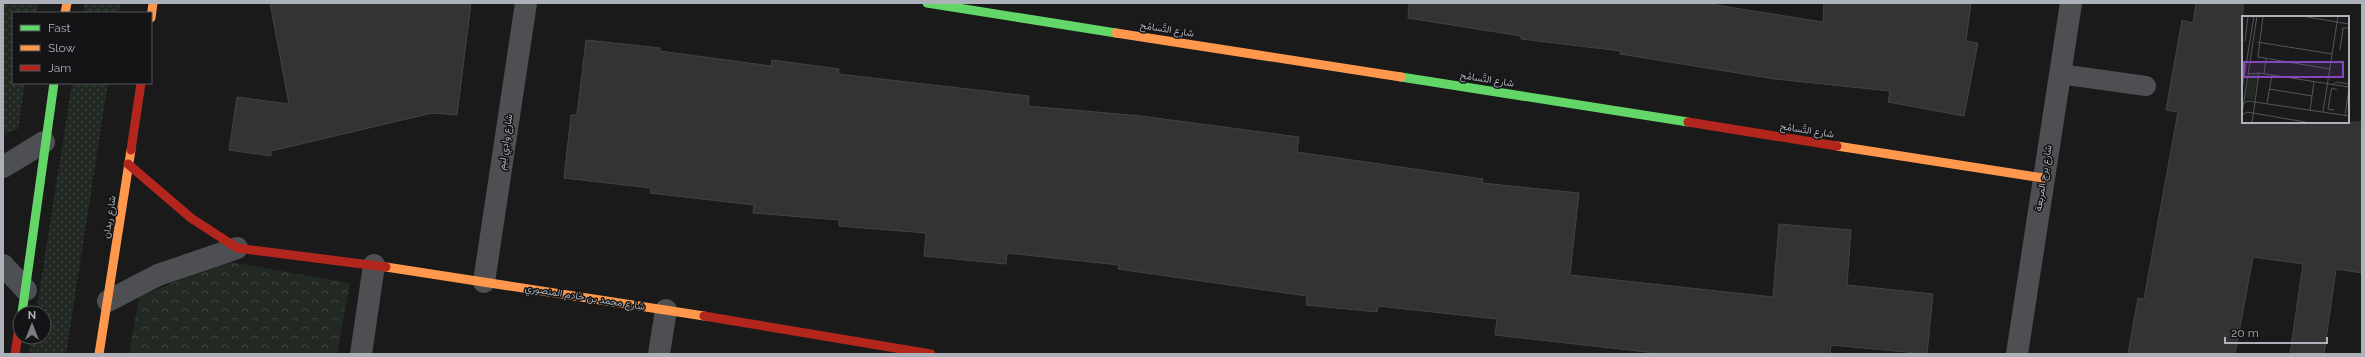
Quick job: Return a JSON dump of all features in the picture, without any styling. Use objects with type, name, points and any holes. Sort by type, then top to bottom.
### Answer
[{"type":"street","name":"شارع وادِي لِيم","points":[[484,282],[526,3]]},
{"type":"street","name":"شارع التَّسامُح","points":[[927,3],[2043,178]]},
{"type":"street","name":"شارع برج المربعة","points":[[2017,354],[2071,3]]},
{"type":"street","points":[[23,305],[44,142],[54,84]]},
{"type":"street","name":"شارع ربدان","points":[[99,354],[141,84]]},
{"type":"street","points":[[3,167],[44,142]]},
{"type":"street","name":"شارع محمد بن خادم المنصوري","points":[[128,164],[191,218],[237,248]]},
{"type":"street","name":"شارع محمد بن خادم المنصوري","points":[[108,301],[158,275],[237,248],[374,265],[666,310],[931,354]]},
{"type":"street","points":[[3,264],[26,290]]},
{"type":"street","points":[[361,354],[374,265]]},
{"type":"street","points":[[659,354],[666,310]]},
{"type":"lane","points":[[2060,74],[2146,86]]},
{"type":"green space","points":[[3,3],[38,3],[37,12],[12,12],[12,84],[25,84],[18,129],[3,134]]},
{"type":"green space","points":[[84,3],[121,3],[119,12],[83,12]]},
{"type":"green space","points":[[72,84],[108,84],[66,354],[29,354],[31,345],[52,345],[52,305],[37,305]]},
{"type":"green space","points":[[224,261],[350,283],[337,354],[129,354],[139,297]]},
{"type":"building","points":[[270,3],[471,3],[457,115],[432,113],[271,151],[271,156],[229,150],[237,97],[289,104]]},
{"type":"building","points":[[1409,3],[1703,3],[1823,22],[1824,3],[1971,3],[1966,41],[1978,43],[1964,116],[1888,102],[1890,91],[1775,79],[1620,54],[1621,51],[1521,39],[1521,36],[1408,18]]},
{"type":"building","points":[[2196,3],[2243,3],[2242,123],[2362,122],[2362,273],[2336,269],[2324,354],[2290,354],[2303,264],[2253,257],[2235,354],[2128,354],[2138,298],[2144,299],[2178,112],[2166,110],[2182,20],[2193,23]]},
{"type":"building","points":[[586,40],[660,48],[660,51],[771,66],[772,60],[839,69],[838,74],[1029,96],[1028,106],[1141,116],[1299,137],[1297,152],[1483,179],[1482,183],[1579,193],[1570,275],[1773,297],[1779,224],[1851,230],[1847,285],[1933,294],[1927,354],[1831,345],[1830,354],[1664,354],[1495,335],[1497,319],[1378,306],[1377,312],[1306,305],[1307,296],[1118,269],[1119,265],[1007,253],[1006,264],[924,256],[926,233],[839,226],[839,220],[753,213],[754,205],[650,193],[651,188],[564,178],[571,115],[577,115]]},
{"type":"traffic: fast","points":[[927,3],[1116,33]]},
{"type":"traffic: fast","points":[[1401,77],[1688,122]]},
{"type":"traffic: fast","points":[[23,305],[54,84]]},
{"type":"traffic: slow","points":[[65,12],[67,3]]},
{"type":"traffic: slow","points":[[152,12],[153,3]]},
{"type":"traffic: slow","points":[[1116,33],[1401,77]]},
{"type":"traffic: slow","points":[[1837,146],[2043,178]]},
{"type":"traffic: slow","points":[[99,354],[131,150]]},
{"type":"traffic: slow","points":[[386,267],[704,316]]},
{"type":"traffic: jam","points":[[131,150],[141,84]]},
{"type":"traffic: jam","points":[[1688,122],[1837,146]]},
{"type":"traffic: jam","points":[[128,164],[191,218],[237,248],[386,267]]},
{"type":"traffic: jam","points":[[704,316],[931,354]]},
{"type":"traffic: jam","points":[[15,354],[16,345]]}]
